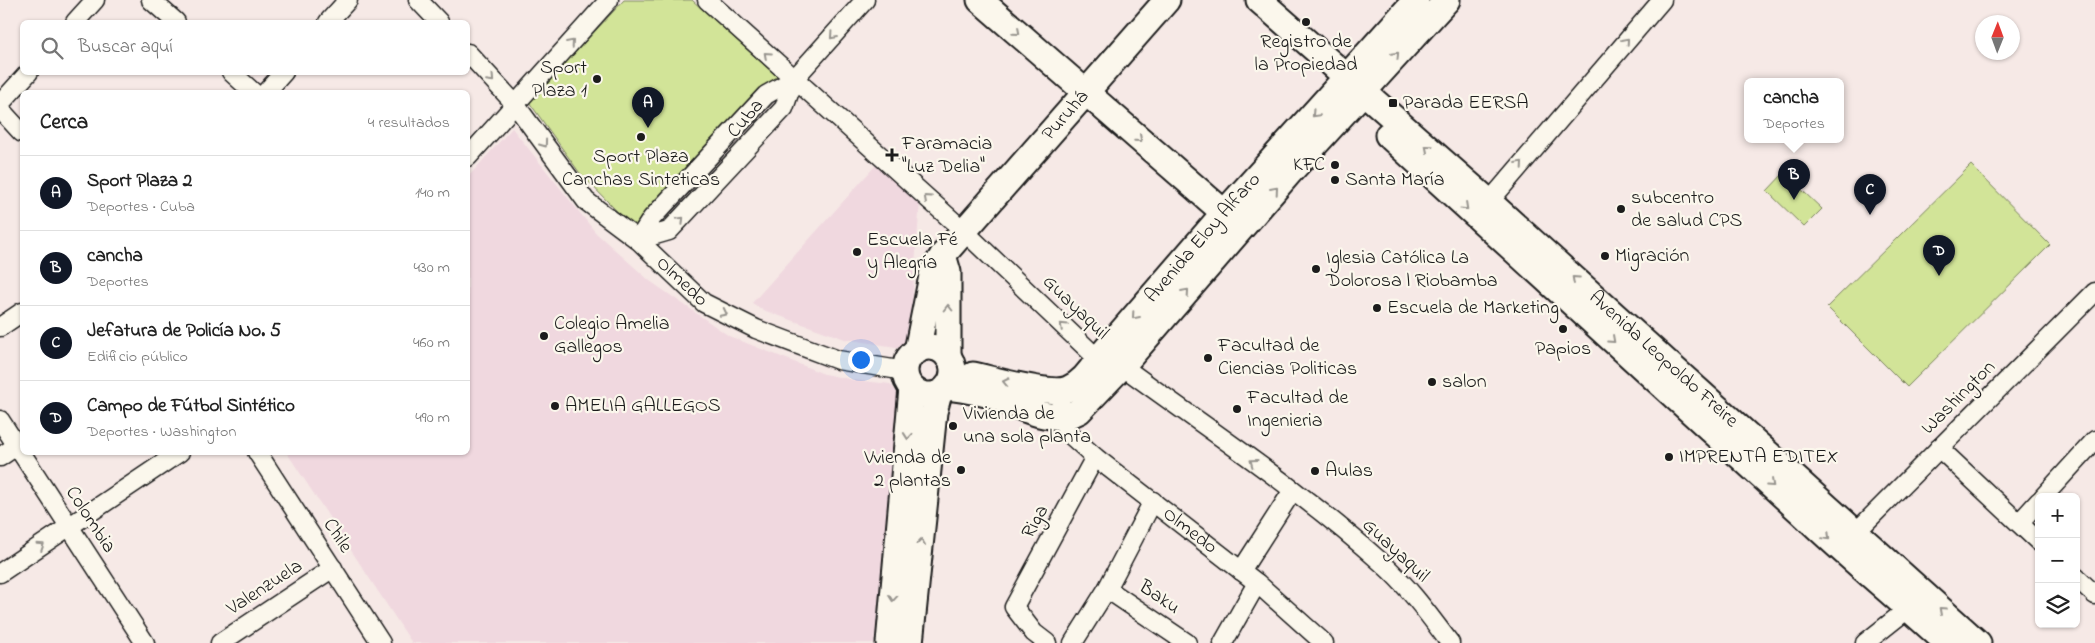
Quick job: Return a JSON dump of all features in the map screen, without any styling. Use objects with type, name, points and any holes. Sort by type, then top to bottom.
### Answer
[{"type":"main road","points":[[980,0],[1233,220]]},
{"type":"main road","name":"Puruhá","points":[[889,643],[911,370],[932,271],[943,255],[1167,0]]},
{"type":"main road","points":[[1259,0],[1350,91]]},
{"type":"main road","name":"Avenida Eloy Alfaro","points":[[1350,91],[1416,0]]},
{"type":"main road","name":"Avenida Eloy Alfaro","points":[[1060,391],[1078,383],[1092,369],[1098,359],[1233,220],[1350,91],[1446,0]]},
{"type":"main road","name":"Avenida Leopoldo Freire","points":[[1350,91],[1489,202],[1807,487],[1854,534],[1978,643]]},
{"type":"main road","name":"Avenida Leopoldo Freire","points":[[1350,91],[1802,512],[1841,551],[1909,608],[1947,643]]},
{"type":"main road","name":"Avenida Eloy Alfaro","points":[[1065,416],[1088,403],[1122,366],[1233,220]]},
{"type":"main road","points":[[910,643],[934,412],[947,377],[948,272],[943,255]]},
{"type":"main road","points":[[1060,391],[947,377],[925,395],[911,370],[934,348],[947,377],[1035,414],[1065,416]]},
{"type":"street","points":[[77,20],[95,0]]},
{"type":"street","points":[[151,0],[174,20]]},
{"type":"street","points":[[330,20],[348,0]]},
{"type":"street","points":[[418,0],[437,20]]},
{"type":"street","points":[[470,155],[608,0]]},
{"type":"street","name":"Guayaquil","points":[[707,0],[964,231],[1098,359],[1122,366],[1293,490],[1382,563],[1415,597],[1450,643]]},
{"type":"street","name":"Cuba","points":[[638,240],[652,218],[766,94],[794,79],[865,0]]},
{"type":"street","points":[[1489,202],[1662,0]]},
{"type":"street","name":"Olmedo","points":[[470,55],[516,104],[586,201],[638,240],[704,303],[756,329],[838,360],[911,370]]},
{"type":"street","points":[[0,104],[26,75]]},
{"type":"street","points":[[234,75],[251,90]]},
{"type":"street","points":[[268,90],[281,75]]},
{"type":"street","name":"Cuba","points":[[638,240],[669,232],[784,108],[794,79]]},
{"type":"street","points":[[0,109],[20,131]]},
{"type":"street","name":"Washington","points":[[1854,534],[2095,292]]},
{"type":"street","points":[[0,327],[20,313]]},
{"type":"street","name":"Olmedo","points":[[1060,391],[1066,431],[1095,457],[1257,583],[1324,643]]},
{"type":"street","name":"Colombia","points":[[0,420],[20,444]]},
{"type":"street","points":[[2047,493],[2095,440]]},
{"type":"street","points":[[0,457],[20,444]]},
{"type":"street","points":[[1939,448],[2035,538]]},
{"type":"street","name":"Colombia","points":[[27,455],[70,528],[145,643]]},
{"type":"street","points":[[0,573],[70,528],[176,455]]},
{"type":"street","name":"Chile","points":[[259,455],[381,643]]},
{"type":"street","name":"Riga","points":[[1047,643],[1034,633],[1014,607],[1095,457]]},
{"type":"street","points":[[1241,571],[1293,490]]},
{"type":"street","points":[[1073,643],[1107,589],[1153,501]]},
{"type":"street","points":[[2019,523],[2035,505]]},
{"type":"street","name":"Valenzuela","points":[[220,643],[333,568]]},
{"type":"street","points":[[2080,581],[2094,593]]},
{"type":"street","points":[[1223,643],[1257,583]]},
{"type":"street","name":"Baku","points":[[1107,589],[1187,643]]},
{"type":"street","points":[[1865,643],[1909,608]]},
{"type":"shaded area","points":[[512,128],[596,233],[650,281],[729,336],[824,374],[890,384],[896,391],[901,403],[893,453],[874,643],[412,643],[288,455],[470,455],[470,175]]},
{"type":"shaded area","name":"Escuela Fé y Alegría","points":[[876,165],[920,202],[909,341],[902,348],[845,339],[763,310],[752,303]]},
{"type":"green space","name":"Sport Plaza Canchas Sinteticas","points":[[624,0],[692,0],[781,80],[639,234],[579,172],[529,102]]},
{"type":"green space","points":[[1971,165],[2050,245],[1907,387],[1827,307]]},
{"type":"green space","points":[[1784,173],[1822,209],[1804,227],[1767,191]]},
{"type":"place","name":"Registro de la Propiedad","points":[[1306,22]]},
{"type":"place","name":"Sport Plaza 1","points":[[597,79]]},
{"type":"place","name":"Parada EERSA","points":[[1393,103]]},
{"type":"place","name":"Sport Plaza 2","points":[[648,128]]},
{"type":"place","name":"Sport Plaza Canchas Sinteticas","points":[[641,137]]},
{"type":"place","name":"Faramacia \"Luz Delia\"","points":[[892,155]]},
{"type":"place","name":"KFC","points":[[1335,165]]},
{"type":"place","name":"Santa María","points":[[1335,180]]},
{"type":"place","name":"cancha","points":[[1794,200]]},
{"type":"place","name":"subcentro de salud CPS","points":[[1621,209]]},
{"type":"place","name":"Jefatura de Policía No. 5","points":[[1870,215]]},
{"type":"place","name":"Escuela Fé y Alegría","points":[[857,252]]},
{"type":"place","name":"Migración","points":[[1605,256]]},
{"type":"place","name":"Iglesia Católica La Dolorosa | Riobamba","points":[[1316,269]]},
{"type":"place","name":"Campo de Fútbol Sintético","points":[[1939,276]]},
{"type":"place","name":"Escuela de Marketing","points":[[1377,308]]},
{"type":"place","name":"Papios","points":[[1563,329]]},
{"type":"place","name":"Colegio Amelia Gallegos","points":[[544,336]]},
{"type":"place","name":"Facultad de Ciencias Politicas","points":[[1208,358]]},
{"type":"place","name":"salon","points":[[1432,382]]},
{"type":"place","name":"AMELIA GALLEGOS","points":[[555,406]]},
{"type":"place","name":"Facultad de Ingenieria","points":[[1237,409]]},
{"type":"place","name":"Vivienda de una sola planta","points":[[953,426]]},
{"type":"place","name":"IMPRENTA EDITEX","points":[[1669,457]]},
{"type":"place","name":"Vvienda de 2 plantas","points":[[961,470]]},
{"type":"place","name":"Aulas","points":[[1315,471]]}]
